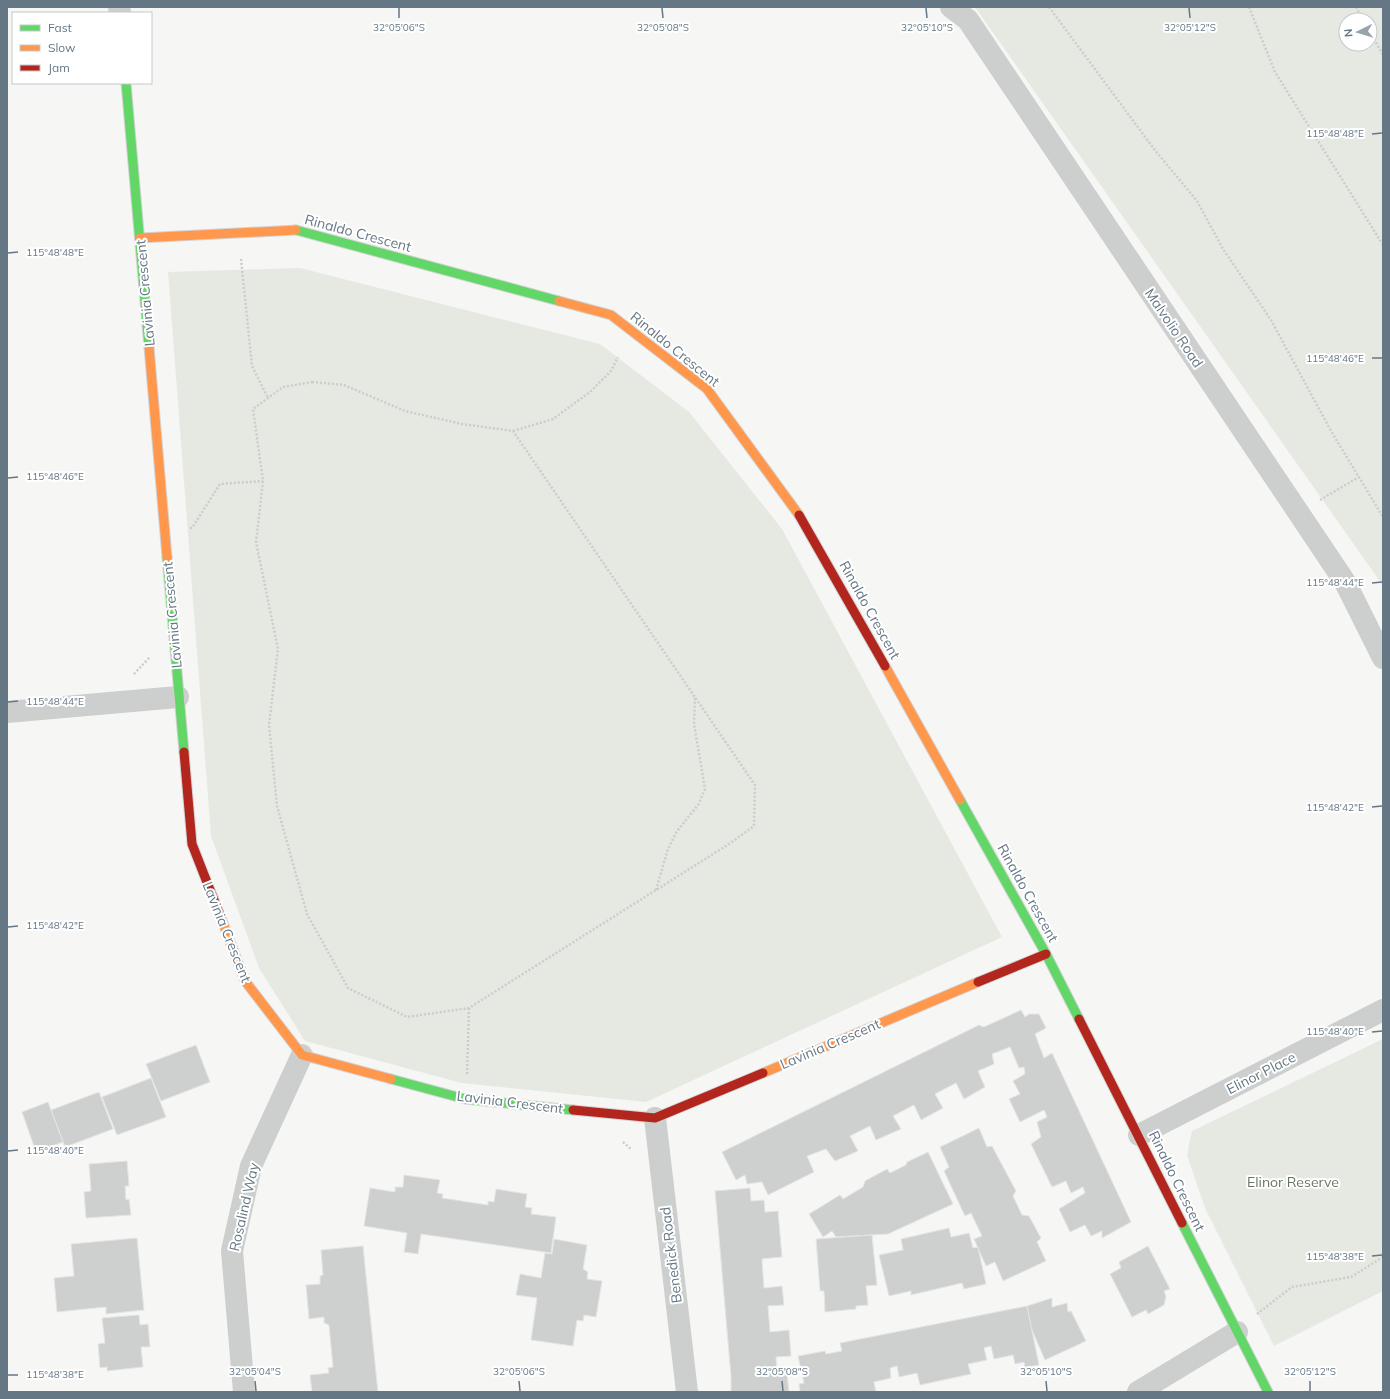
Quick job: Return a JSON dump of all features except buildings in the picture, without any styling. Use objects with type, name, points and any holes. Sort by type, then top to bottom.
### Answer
[{"type":"street","name":"Malvolio Road","points":[[951,7],[968,20],[1345,582],[1383,658]]},
{"type":"street","name":"Lavinia Crescent","points":[[126,84],[178,697],[192,844],[245,980],[302,1055],[465,1099],[655,1118],[1046,954]]},
{"type":"street","name":"Rinaldo Crescent","points":[[140,238],[296,230],[611,316],[707,389],[806,525],[1046,954],[1268,1392]]},
{"type":"street","points":[[7,712],[178,697]]},
{"type":"street","name":"Elinor Place","points":[[1139,1135],[1383,1010]]},
{"type":"street","name":"Rosalind Way","points":[[244,1392],[232,1251],[251,1166],[302,1055]]},
{"type":"street","name":"Benedick Road","points":[[655,1118],[687,1392]]},
{"type":"street","points":[[1138,1392],[1237,1332]]},
{"type":"path","points":[[1049,7],[1154,149],[1197,201],[1223,249],[1272,320],[1332,431],[1383,516]]},
{"type":"path","points":[[1249,7],[1275,72],[1383,245]]},
{"type":"path","points":[[1378,46],[1383,55]]},
{"type":"path","points":[[238,233],[252,366],[268,398]]},
{"type":"path","points":[[513,431],[755,785],[754,826],[729,844],[469,1008],[407,1017],[348,988],[307,914],[277,806],[269,725],[278,649],[256,542],[263,481],[253,408],[283,387],[312,382],[344,385],[404,412],[462,424],[513,431],[553,419],[590,392],[611,371],[618,357]]},
{"type":"path","points":[[1299,514],[1359,477]]},
{"type":"path","points":[[165,533],[192,528],[220,484],[263,481]]},
{"type":"path","points":[[656,890],[668,849],[677,831],[698,805],[705,789],[694,724],[693,709],[695,697]]},
{"type":"path","points":[[465,1099],[468,1083],[469,1008]]},
{"type":"path","points":[[1256,1315],[1292,1287],[1351,1277],[1383,1257]]},
{"type":"green space","points":[[975,7],[1383,7],[1383,588],[1379,580]]},
{"type":"green space","points":[[300,268],[600,344],[689,412],[782,529],[1002,937],[646,1102],[462,1083],[305,1041],[259,968],[211,836],[168,272]]},
{"type":"green space","name":"Elinor Reserve","points":[[1383,1039],[1383,1291],[1274,1346],[1205,1208],[1187,1155],[1192,1131]]},
{"type":"traffic: fast","points":[[126,84],[149,347]]},
{"type":"traffic: fast","points":[[296,230],[559,301]]},
{"type":"traffic: fast","points":[[167,557],[184,752]]},
{"type":"traffic: fast","points":[[960,800],[1046,954],[1079,1019]]},
{"type":"traffic: fast","points":[[391,1079],[465,1099],[573,1110]]},
{"type":"traffic: fast","points":[[1182,1223],[1268,1392]]},
{"type":"traffic: slow","points":[[140,238],[296,230]]},
{"type":"traffic: slow","points":[[559,301],[611,315],[707,389],[799,515]]},
{"type":"traffic: slow","points":[[149,347],[167,557]]},
{"type":"traffic: slow","points":[[885,666],[960,800]]},
{"type":"traffic: slow","points":[[221,918],[245,981],[302,1055],[391,1079]]},
{"type":"traffic: slow","points":[[763,1073],[978,982]]},
{"type":"traffic: jam","points":[[799,515],[885,666]]},
{"type":"traffic: jam","points":[[184,752],[192,844],[221,918]]},
{"type":"traffic: jam","points":[[978,982],[1046,954]]},
{"type":"traffic: jam","points":[[1079,1019],[1182,1223]]},
{"type":"traffic: jam","points":[[573,1110],[655,1118],[763,1073]]}]
